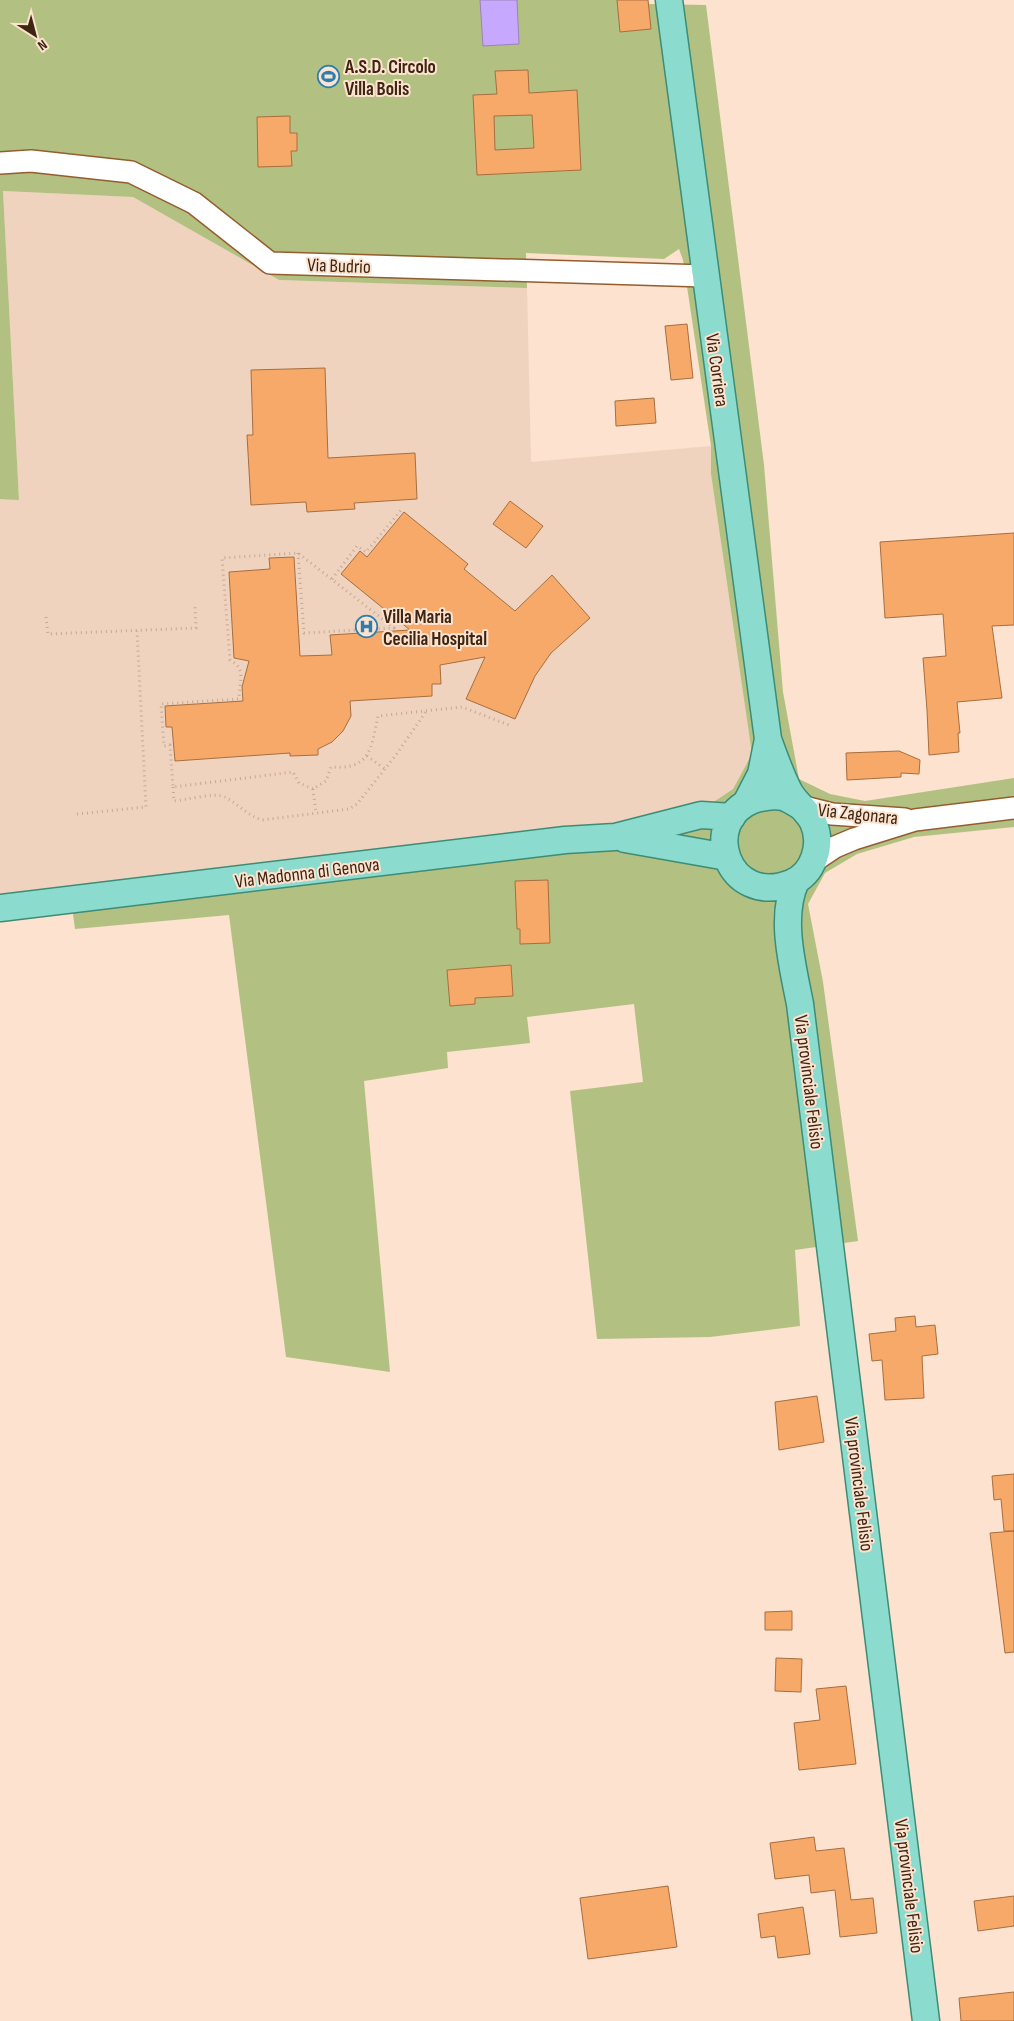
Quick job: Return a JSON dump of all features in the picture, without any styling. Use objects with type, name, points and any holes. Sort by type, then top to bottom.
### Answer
[{"type":"main road","name":"Via Corriera","points":[[669,0],[768,739],[788,791],[800,806]]},
{"type":"main road","name":"Via Corriera","points":[[739,810],[762,774],[768,739]]},
{"type":"main road","points":[[764,796],[783,797],[800,806],[813,822],[818,841],[814,861],[806,872],[796,881],[779,888],[760,888],[747,882],[736,873],[727,857],[724,846],[726,832],[739,810],[764,796]]},
{"type":"main road","name":"Via Madonna di Genova","points":[[0,908],[565,840],[615,837],[701,815],[739,810]]},
{"type":"main road","name":"Via Madonna di Genova","points":[[615,837],[727,857]]},
{"type":"main road","points":[[789,947],[791,892],[796,881]]},
{"type":"main road","points":[[760,888],[766,896],[789,947]]},
{"type":"main road","name":"Via provinciale Felisio","points":[[789,947],[800,1004],[926,2021]]},
{"type":"street","name":"Via Budrio","points":[[0,162],[32,162],[131,172],[194,203],[270,262],[705,276]]},
{"type":"street","name":"Via Zagonara","points":[[800,806],[832,814],[915,820]]},
{"type":"street","name":"Via Zagonara","points":[[814,861],[835,847],[854,839],[915,820],[1014,808]]},
{"type":"path","points":[[332,579],[357,546],[366,552],[402,509]]},
{"type":"path","points":[[298,553],[304,633],[394,628],[298,553],[222,558],[230,660],[238,664],[242,670],[239,687],[240,699],[162,704],[164,746],[170,746],[174,801],[224,796],[251,816],[262,820],[350,809],[357,804],[385,769],[427,710]]},
{"type":"path","points":[[46,617],[48,634],[196,628],[196,608]]},
{"type":"path","points":[[77,814],[146,807],[137,631]]},
{"type":"path","points":[[312,789],[326,782],[331,768],[346,768],[359,763],[368,756],[378,716],[462,707],[509,725]]},
{"type":"path","points":[[368,756],[385,769]]},
{"type":"path","points":[[173,787],[293,772],[299,783],[312,789]]},
{"type":"path","points":[[312,789],[316,814]]},
{"type":"shaded area","points":[[480,0],[517,0],[519,44],[483,46]]},
{"type":"shaded area","name":"Villa Maria Cecilia Hospital","points":[[3,191],[133,197],[279,280],[527,288],[531,462],[711,446],[711,474],[752,754],[733,789],[697,813],[0,901],[0,499],[19,499]]},
{"type":"green space","points":[[0,0],[648,0],[649,4],[706,5],[764,465],[783,692],[799,779],[830,794],[865,801],[1014,778],[1014,827],[914,837],[857,854],[825,873],[808,904],[823,982],[858,1241],[795,1250],[800,1326],[710,1337],[597,1339],[570,1091],[643,1082],[634,1004],[527,1017],[530,1043],[447,1052],[448,1068],[364,1081],[390,1372],[286,1357],[229,915],[75,929],[70,892],[697,813],[733,789],[752,754],[711,474],[711,446],[683,260],[679,249],[664,259],[526,253],[527,288],[279,280],[133,197],[3,191],[19,500],[0,499]]},
{"type":"building","points":[[617,0],[648,0],[651,29],[620,32]]},
{"type":"building","points":[[528,70],[529,93],[577,90],[581,170],[477,175],[473,95],[497,94],[495,71]],"holes":[[[532,115],[534,148],[495,150],[494,116]]]},
{"type":"building","points":[[290,116],[290,133],[297,133],[297,151],[291,151],[292,166],[258,167],[257,117]]},
{"type":"building","points":[[687,324],[693,378],[671,380],[665,326]]},
{"type":"building","points":[[325,368],[328,458],[415,453],[417,499],[354,503],[355,509],[307,512],[306,502],[251,505],[247,435],[253,435],[251,370]]},
{"type":"building","points":[[654,398],[656,423],[616,426],[615,401]]},
{"type":"building","points":[[510,501],[543,526],[526,548],[493,524]]},
{"type":"building","points":[[404,512],[468,564],[464,569],[515,611],[552,575],[590,618],[551,653],[535,676],[515,719],[466,699],[485,657],[440,665],[441,684],[432,684],[432,696],[350,701],[351,716],[343,731],[332,742],[318,749],[318,755],[290,756],[290,753],[175,761],[172,727],[166,727],[165,706],[243,701],[242,687],[249,661],[234,658],[229,572],[270,569],[269,558],[294,557],[300,656],[332,655],[330,635],[410,630],[341,574],[360,551],[367,557]]},
{"type":"building","points":[[1014,533],[1014,625],[992,626],[1002,698],[957,702],[960,733],[958,733],[959,752],[929,755],[923,658],[946,656],[943,614],[885,618],[880,542]]},
{"type":"building","points":[[899,751],[920,760],[919,774],[901,773],[901,777],[847,780],[846,753]]},
{"type":"building","points":[[548,880],[550,943],[520,944],[520,929],[517,929],[515,881]]},
{"type":"building","points":[[511,965],[513,996],[475,998],[475,1004],[450,1006],[447,970]]},
{"type":"building","points":[[915,1316],[916,1327],[935,1325],[938,1354],[922,1356],[924,1398],[885,1400],[882,1360],[872,1361],[869,1334],[896,1331],[895,1318]]},
{"type":"building","points":[[817,1396],[824,1442],[779,1450],[775,1402]]},
{"type":"building","points":[[1014,1474],[1014,1531],[1004,1531],[1001,1499],[994,1500],[992,1476]]},
{"type":"building","points":[[1014,1531],[1014,1652],[1005,1653],[990,1533]]},
{"type":"building","points":[[792,1611],[792,1630],[765,1630],[765,1612]]},
{"type":"building","points":[[776,1658],[802,1659],[801,1692],[775,1691]]},
{"type":"building","points":[[846,1686],[856,1764],[799,1770],[794,1723],[820,1720],[816,1689]]},
{"type":"building","points":[[814,1837],[816,1851],[844,1848],[851,1900],[873,1898],[877,1933],[840,1937],[835,1890],[811,1893],[809,1875],[775,1879],[770,1843]]},
{"type":"building","points":[[668,1886],[677,1947],[588,1959],[580,1898]]},
{"type":"building","points":[[1014,1896],[1014,1926],[978,1931],[974,1901]]},
{"type":"building","points":[[803,1907],[810,1954],[778,1958],[775,1936],[761,1938],[758,1914]]},
{"type":"building","points":[[1014,1992],[1014,2021],[961,2021],[959,1998]]},
{"type":"place","name":"A.S.D. Circolo Villa Bolis","points":[[329,77]]},
{"type":"place","name":"Villa Maria Cecilia Hospital","points":[[367,627]]}]
